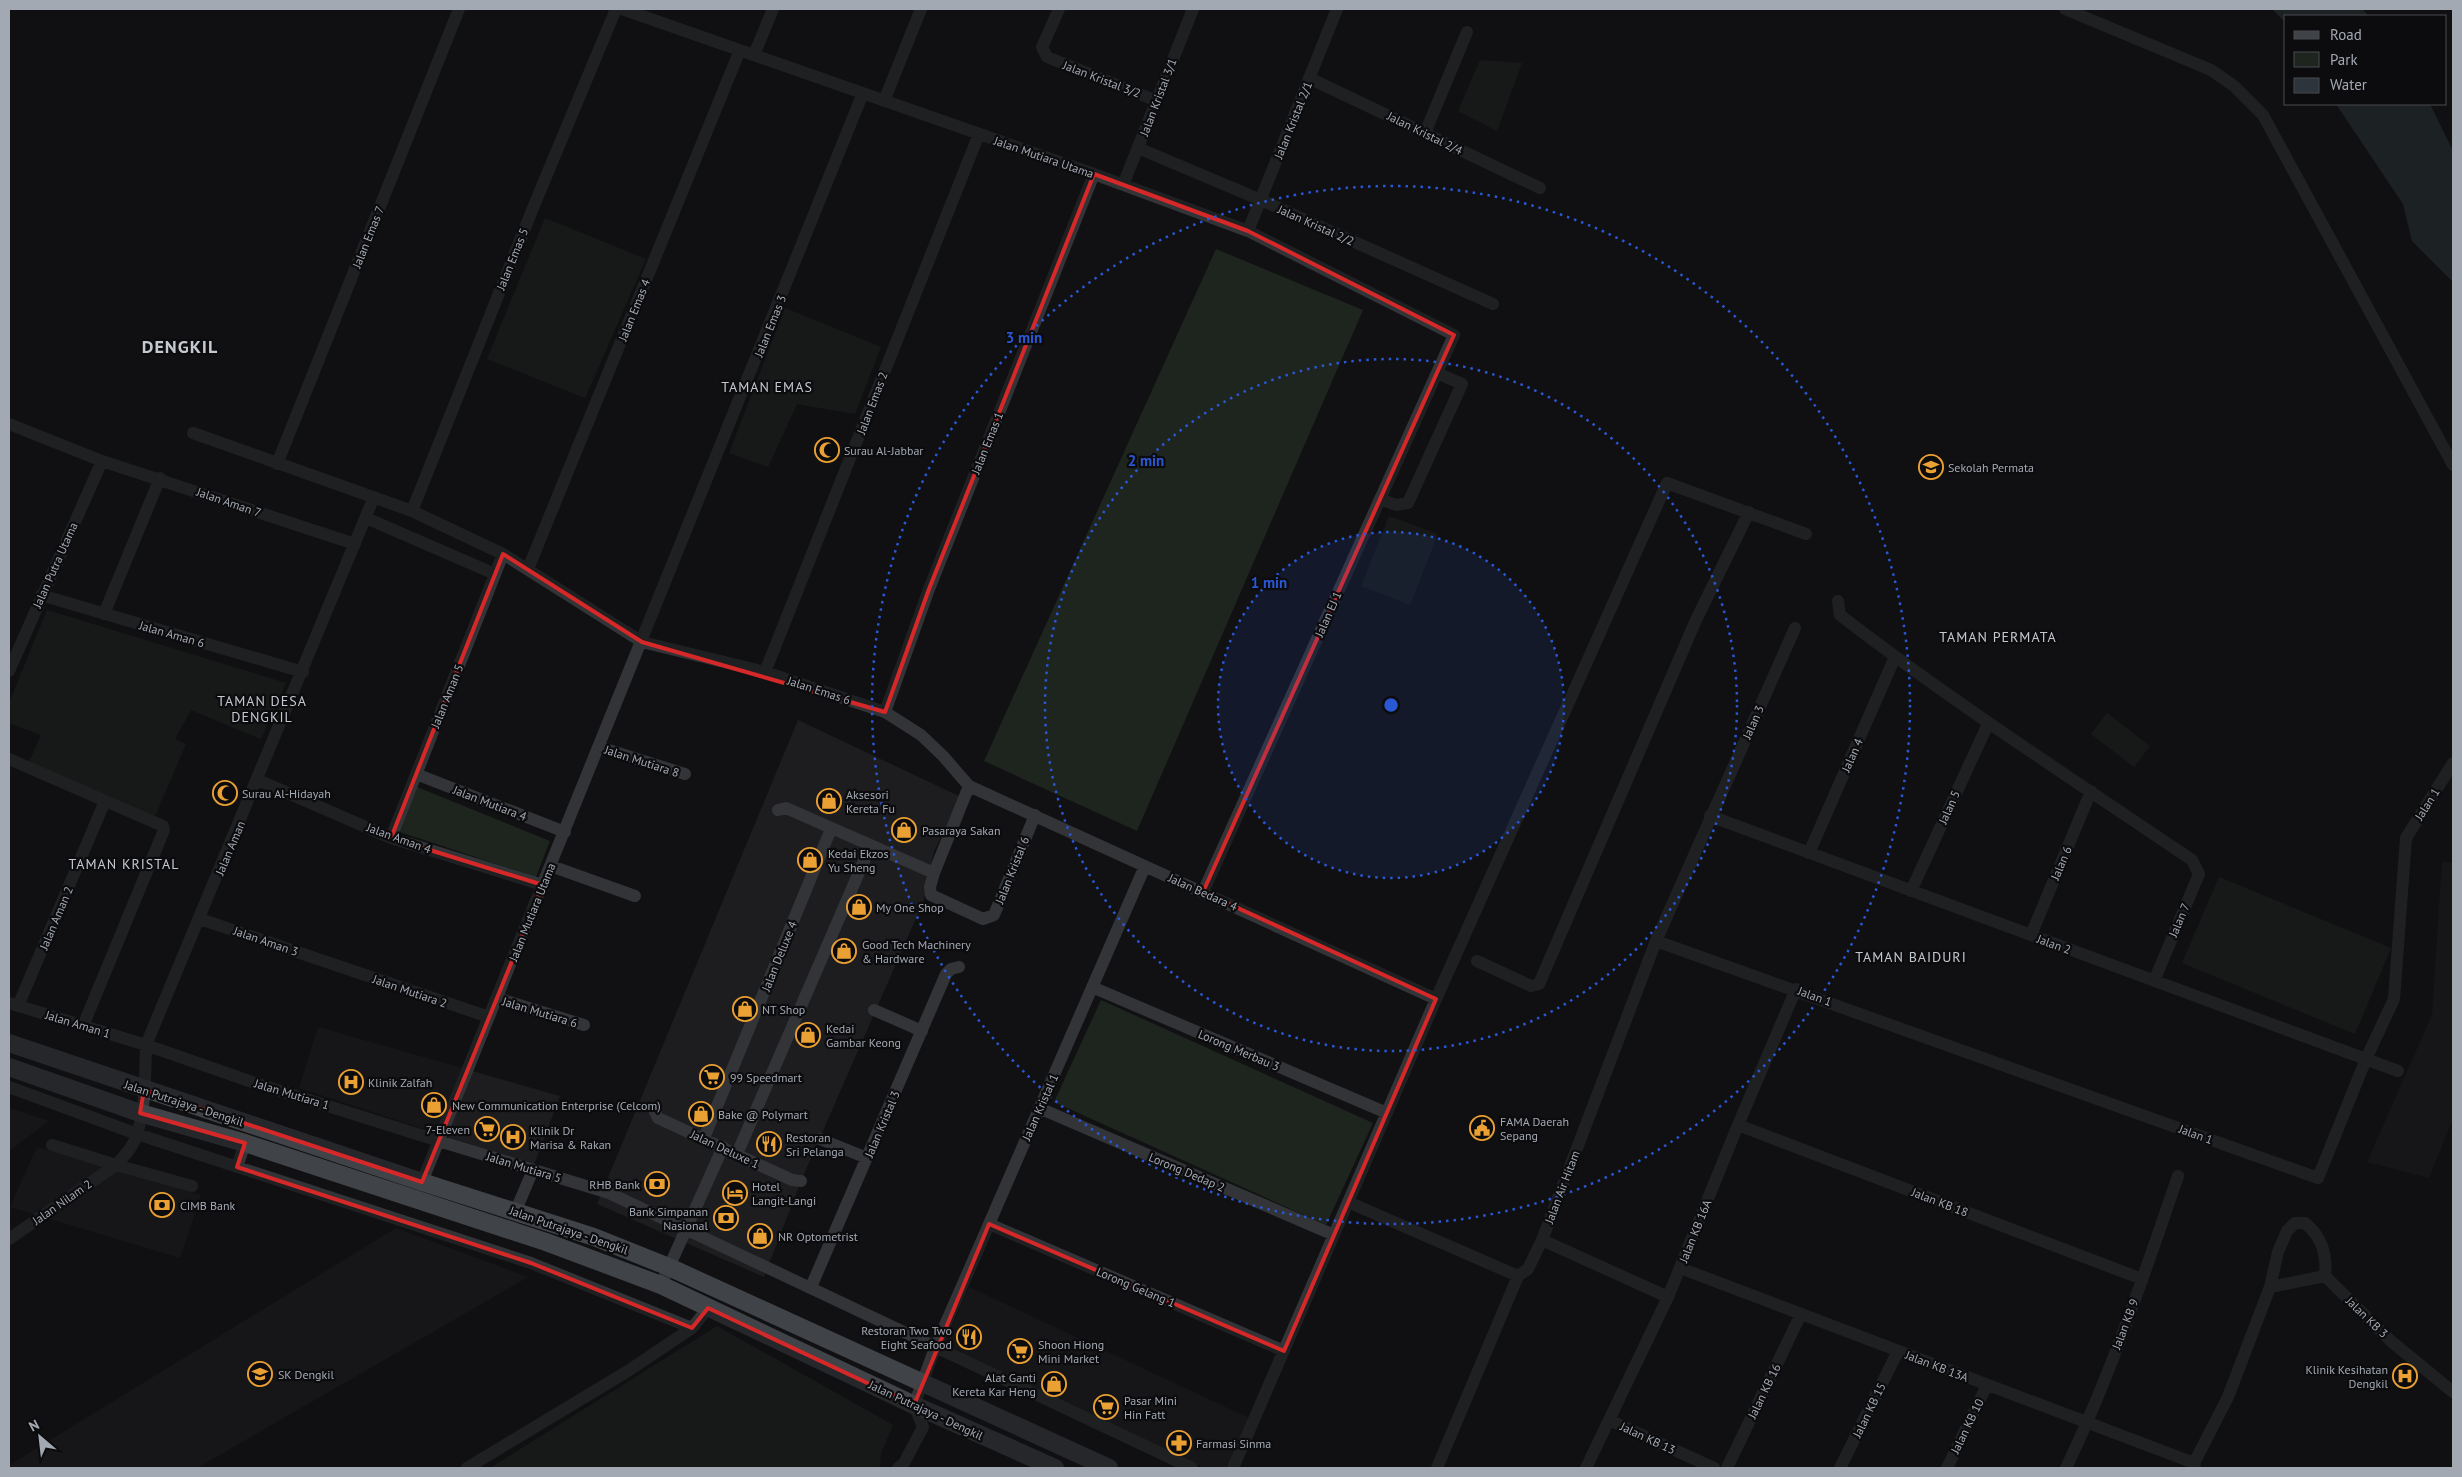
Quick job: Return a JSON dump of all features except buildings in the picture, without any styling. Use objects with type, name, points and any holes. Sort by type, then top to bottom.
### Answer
[{"type":"main road","name":"Jalan Putrajaya - Dengkil","points":[[9,1044],[422,1182],[516,1210],[594,1237],[669,1267],[1109,1468]]},
{"type":"main road","name":"Jalan Putrajaya - Dengkil","points":[[9,1066],[140,1113],[245,1143],[546,1242],[661,1285],[914,1405],[1055,1468]]},
{"type":"street","name":"Jalan Emas 7","points":[[277,464],[459,9]]},
{"type":"street","name":"Jalan Emas 5","points":[[412,511],[535,203],[616,9]]},
{"type":"street","name":"Jalan Mutiara Utama","points":[[622,9],[1094,174],[1248,231],[1454,335]]},
{"type":"street","points":[[754,55],[773,9]]},
{"type":"street","points":[[884,100],[921,9]]},
{"type":"street","name":"Jalan Kristal 3/2","points":[[1059,9],[1042,47],[1047,58],[1157,100]]},
{"type":"street","name":"Jalan Kristal 3/1","points":[[1123,185],[1193,9]]},
{"type":"street","name":"Jalan Kristal 2/1","points":[[1248,231],[1337,9]]},
{"type":"street","points":[[2065,9],[2211,70],[2234,86],[2263,115],[2453,465]]},
{"type":"street","points":[[1426,133],[1466,32]]},
{"type":"street","name":"Jalan Emas 4","points":[[528,569],[740,50]]},
{"type":"street","name":"Jalan Kristal 2/4","points":[[1309,78],[1540,188]]},
{"type":"street","name":"Jalan Emas 3","points":[[642,642],[863,93]]},
{"type":"street","name":"Jalan Emas 2","points":[[765,672],[979,134]]},
{"type":"street","name":"Jalan Kristal 2/2","points":[[1138,148],[1261,200],[1493,304]]},
{"type":"street","name":"Jalan Emas 1","points":[[884,712],[929,589],[1094,174]]},
{"type":"street","name":"Jalan EJ 1","points":[[1203,892],[1454,335]]},
{"type":"street","points":[[1380,499],[1396,505],[1408,503],[1462,384],[1437,373]]},
{"type":"street","name":"Jalan Aman 7","points":[[9,424],[102,461],[160,478],[355,544]]},
{"type":"street","name":"Jalan Emas 6","points":[[193,433],[412,511],[503,554],[642,642],[765,672],[884,712],[921,734],[969,786]]},
{"type":"street","name":"Jalan Putra Utama","points":[[9,669],[102,461]]},
{"type":"street","points":[[104,614],[160,478]]},
{"type":"street","points":[[1233,1468],[1436,999],[1668,483],[1806,534]]},
{"type":"street","name":"Jalan Aman","points":[[137,1134],[144,1090],[146,1045],[303,672],[374,497]]},
{"type":"street","points":[[1478,961],[1531,986],[1539,984],[1696,620],[1749,512]]},
{"type":"street","points":[[366,518],[495,574]]},
{"type":"street","name":"Jalan Aman 5","points":[[391,838],[503,554]]},
{"type":"street","name":"Jalan Aman 6","points":[[41,595],[303,672]]},
{"type":"street","points":[[1838,601],[1840,615],[1895,657],[1988,724],[2091,791]]},
{"type":"street","name":"Jalan 3","points":[[1710,816],[1795,628]]},
{"type":"street","name":"Jalan Mutiara Utama","points":[[422,1182],[642,642]]},
{"type":"street","name":"Jalan 4","points":[[1809,853],[1895,657]]},
{"type":"street","name":"Jalan 5","points":[[1911,891],[1988,724]]},
{"type":"street","name":"Jalan Mutiara 8","points":[[600,747],[685,774]]},
{"type":"street","points":[[9,759],[160,824],[164,830],[83,1026]]},
{"type":"street","name":"Jalan 1","points":[[1656,941],[1796,989],[2318,1178],[2366,1060],[2394,999],[2406,838],[2453,763]]},
{"type":"street","name":"Jalan Mutiara 4","points":[[416,774],[565,832]]},
{"type":"street","name":"Jalan Aman 4","points":[[258,780],[391,838],[543,885]]},
{"type":"street","points":[[778,810],[786,808],[870,847],[934,872],[969,786]]},
{"type":"street","name":"Jalan Bedara 4","points":[[969,786],[1436,999]]},
{"type":"street","name":"Jalan 7","points":[[2091,791],[2192,860],[2199,874],[2154,981]]},
{"type":"street","name":"Jalan 6","points":[[2031,935],[2091,791]]},
{"type":"street","name":"Jalan Aman 2","points":[[14,1005],[105,801]]},
{"type":"street","name":"Jalan Kristal 6","points":[[934,872],[930,887],[931,895],[984,919],[994,915],[1035,815]]},
{"type":"street","name":"Jalan 2","points":[[1710,816],[2398,1071]]},
{"type":"street","name":"Jalan Air Hitam","points":[[1437,1468],[1518,1276],[1528,1269],[1542,1240],[1656,941],[1710,816]]},
{"type":"street","name":"Jalan Deluxe 4","points":[[704,1138],[831,830]]},
{"type":"street","points":[[737,1154],[870,847]]},
{"type":"street","points":[[551,866],[635,896]]},
{"type":"street","name":"Jalan Kristal 1","points":[[914,1405],[935,1348],[1145,866]]},
{"type":"street","name":"Jalan Aman 3","points":[[200,919],[331,964]]},
{"type":"street","name":"Jalan Mutiara 2","points":[[331,964],[489,1017]]},
{"type":"street","name":"Jalan Kristal 3","points":[[812,1287],[946,974],[951,969],[959,967]]},
{"type":"street","name":"Lorong Merbau 3","points":[[1092,987],[1386,1113]]},
{"type":"street","name":"Jalan KB 16A","points":[[1586,1468],[1668,1297],[1796,989]]},
{"type":"street","name":"Jalan Mutiara 6","points":[[497,998],[584,1025]]},
{"type":"street","name":"Jalan Aman 1","points":[[14,1005],[146,1045]]},
{"type":"street","points":[[874,1010],[922,1031]]},
{"type":"street","name":"Jalan Mutiara 1","points":[[146,1045],[258,1084],[439,1141]]},
{"type":"street","points":[[41,1098],[46,1080]]},
{"type":"street","points":[[9,1087],[137,1134],[531,1263],[692,1328]]},
{"type":"street","name":"Lorong Dedap 2","points":[[1039,1108],[1334,1235]]},
{"type":"street","name":"Jalan Deluxe 1","points":[[654,1110],[658,1118],[792,1180],[801,1181]]},
{"type":"street","name":"Jalan KB 18","points":[[1738,1125],[2142,1280]]},
{"type":"street","name":"Jalan Nilam 2","points":[[9,1239],[116,1165],[128,1152],[137,1134]]},
{"type":"street","points":[[820,1139],[867,1158]]},
{"type":"street","name":"Jalan Mutiara 5","points":[[439,1141],[609,1193],[812,1287],[935,1348],[1192,1468]]},
{"type":"street","points":[[236,1167],[245,1143]]},
{"type":"street","points":[[52,1145],[192,1186]]},
{"type":"street","points":[[661,1285],[723,1147]]},
{"type":"street","points":[[516,1210],[533,1170]]},
{"type":"street","name":"Jalan KB 9","points":[[2066,1468],[2088,1422],[2142,1280],[2178,1176]]},
{"type":"street","points":[[1348,1202],[1518,1276]]},
{"type":"street","points":[[2194,1465],[2228,1397],[2270,1287],[2278,1252],[2287,1231],[2295,1223],[2305,1223],[2313,1230],[2321,1243],[2326,1259],[2325,1276],[2270,1287]]},
{"type":"street","name":"Lorong Gelang 1","points":[[989,1224],[1284,1351]]},
{"type":"street","points":[[1542,1240],[1668,1297]]},
{"type":"street","name":"Jalan KB 13A","points":[[1680,1268],[2088,1422],[2194,1465]]},
{"type":"street","name":"Jalan KB 3","points":[[2325,1276],[2392,1342],[2453,1392]]},
{"type":"street","points":[[467,1468],[628,1370],[692,1328],[708,1308]]},
{"type":"street","name":"Jalan KB 16","points":[[1728,1468],[1801,1314]]},
{"type":"street","name":"Jalan KB 15","points":[[1840,1468],[1898,1351]]},
{"type":"street","name":"Jalan KB 10","points":[[1947,1468],[1987,1385]]},
{"type":"street","points":[[898,1468],[904,1463],[923,1427],[914,1405]]},
{"type":"street","name":"Jalan KB 13","points":[[1609,1420],[1714,1468]]},
{"type":"highlighted area","points":[[1094,174],[1248,231],[1454,335],[1203,892],[1436,999],[1284,1351],[989,1224],[914,1405],[708,1308],[692,1328],[531,1263],[237,1167],[245,1143],[140,1113],[144,1090],[422,1182],[543,885],[391,838],[503,554],[642,642],[885,712],[929,589]]},
{"type":"shaded area","points":[[798,720],[961,797],[934,851],[924,900],[801,1181],[764,1277],[597,1204]]},
{"type":"shaded area","points":[[2442,862],[2453,863],[2453,1119],[2429,1178],[2367,1162],[2432,1015]]},
{"type":"shaded area","points":[[318,1027],[560,1096],[534,1165],[299,1088]]},
{"type":"shaded area","points":[[9,1108],[49,1121],[9,1151]]},
{"type":"shaded area","points":[[37,1147],[201,1195],[180,1258],[10,1207]]},
{"type":"shaded area","name":"SK Dengkil","points":[[396,1228],[528,1277],[197,1468],[9,1468],[9,1466],[29,1453]]},
{"type":"shaded area","points":[[969,1287],[1249,1418],[1227,1468],[1205,1468],[944,1345]]},
{"type":"green space","points":[[1480,60],[1522,63],[1497,131],[1458,111]]},
{"type":"green space","points":[[545,218],[646,259],[585,398],[487,359]]},
{"type":"green space","points":[[1216,249],[1363,310],[1137,831],[984,761]]},
{"type":"green space","points":[[785,308],[881,347],[855,414],[797,404],[768,467],[729,453]]},
{"type":"green space","points":[[1389,516],[1438,534],[1410,605],[1361,586]]},
{"type":"green space","points":[[47,610],[286,683],[261,739],[191,710],[175,739],[186,744],[155,816],[29,762],[41,735],[9,723],[9,703]]},
{"type":"green space","points":[[2107,713],[2150,746],[2134,767],[2091,734]]},
{"type":"green space","points":[[417,787],[550,841],[536,877],[400,832]]},
{"type":"green space","points":[[2219,877],[2391,948],[2355,1034],[2182,963]]},
{"type":"green space","points":[[1101,1000],[1373,1123],[1326,1225],[1054,1102]]},
{"type":"green space","points":[[717,1326],[893,1425],[881,1453],[880,1466],[875,1468],[490,1468]]},
{"type":"water","points":[[2272,9],[2363,9],[2367,15],[2284,15],[2284,21]]},
{"type":"water","points":[[2337,105],[2430,105],[2453,151],[2453,282],[2412,241],[2403,204]]},
{"type":"place","name":"Surau Al-Jabbar","points":[[827,450]]},
{"type":"place","name":"Sekolah Permata","points":[[1931,467]]},
{"type":"place","name":"Surau Al-Hidayah","points":[[225,793]]},
{"type":"place","name":"Aksesori Kereta Fu","points":[[829,801]]},
{"type":"place","name":"Pasaraya Sakan","points":[[904,830]]},
{"type":"place","name":"Kedai Ekzos Yu Sheng","points":[[810,860]]},
{"type":"place","name":"My One Shop","points":[[859,907]]},
{"type":"place","name":"Good Tech Machinery & Hardware","points":[[844,951]]},
{"type":"place","name":"NT Shop","points":[[745,1009]]},
{"type":"place","name":"Kedai Gambar Keong","points":[[808,1035]]},
{"type":"place","name":"99 Speedmart","points":[[712,1077]]},
{"type":"place","name":"Klinik Zalfah","points":[[351,1082]]},
{"type":"place","name":"New Communication Enterprise (Celcom)","points":[[434,1105]]},
{"type":"place","name":"Bake @ Polymart","points":[[701,1114]]},
{"type":"place","name":"FAMA Daerah Sepang","points":[[1482,1128]]},
{"type":"place","name":"7-Eleven","points":[[487,1129]]},
{"type":"place","name":"Klinik Dr Marisa & Rakan","points":[[513,1137]]},
{"type":"place","name":"Restoran Sri Pelanga","points":[[769,1144]]},
{"type":"place","name":"RHB Bank","points":[[657,1184]]},
{"type":"place","name":"Hotel Langit-Langi","points":[[735,1193]]},
{"type":"place","name":"CIMB Bank","points":[[162,1205]]},
{"type":"place","name":"Bank Simpanan Nasional","points":[[726,1218]]},
{"type":"place","name":"NR Optometrist","points":[[760,1236]]},
{"type":"place","name":"Restoran Two Two Eight Seafood","points":[[969,1337]]},
{"type":"place","name":"Shoon Hiong Mini Market","points":[[1020,1351]]},
{"type":"place","name":"SK Dengkil","points":[[260,1374]]},
{"type":"place","name":"Klinik Kesihatan Dengkil","points":[[2405,1376]]},
{"type":"place","name":"Alat Ganti Kereta Kar Heng","points":[[1054,1384]]},
{"type":"place","name":"Pasar Mini Hin Fatt","points":[[1106,1407]]},
{"type":"place","name":"Farmasi Sinma","points":[[1179,1443]]},
{"type":"district","name":"DENGKIL","points":[[180,346]]},
{"type":"district","name":"TAMAN EMAS","points":[[767,387]]},
{"type":"district","name":"TAMAN PERMATA","points":[[1998,637]]},
{"type":"district","name":"TAMAN DESA DENGKIL","points":[[262,710]]},
{"type":"district","name":"TAMAN KRISTAL","points":[[124,864]]},
{"type":"district","name":"TAMAN BAIDURI","points":[[1911,957]]}]
